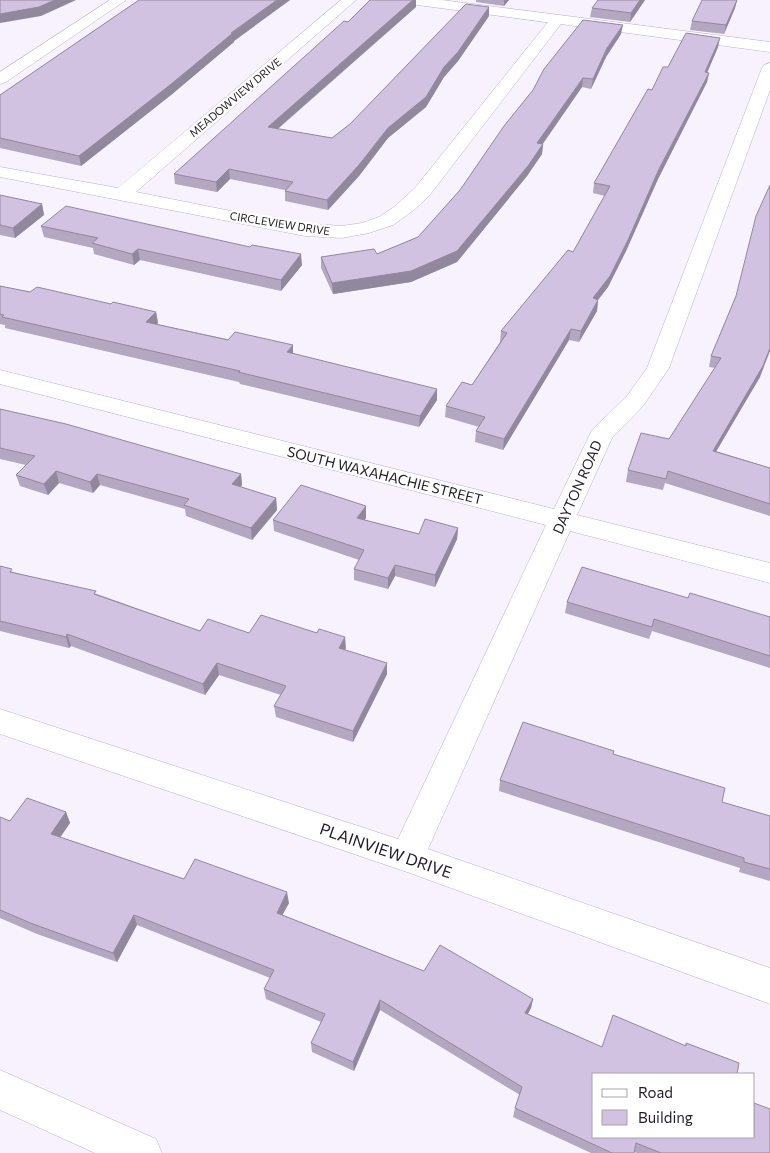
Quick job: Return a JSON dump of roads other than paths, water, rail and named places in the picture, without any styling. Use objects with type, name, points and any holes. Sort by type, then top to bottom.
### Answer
[{"type":"street","points":[[0,78],[119,0]]},
{"type":"street","name":"MEADOWVIEW DRIVE","points":[[122,194],[349,0]]},
{"type":"street","points":[[410,0],[770,47]]},
{"type":"street","name":"CIRCLEVIEW DRIVE","points":[[0,172],[296,228],[340,232],[386,223],[422,192],[557,20]]},
{"type":"street","name":"DAYTON ROAD","points":[[407,857],[601,435],[635,401],[658,368],[770,68]]},
{"type":"street","name":"SOUTH WAXAHACHIE STREET","points":[[0,377],[770,573]]},
{"type":"street","name":"PLAINVIEW DRIVE","points":[[0,721],[407,857],[770,986]]},
{"type":"street","points":[[0,1090],[142,1153]]}]
